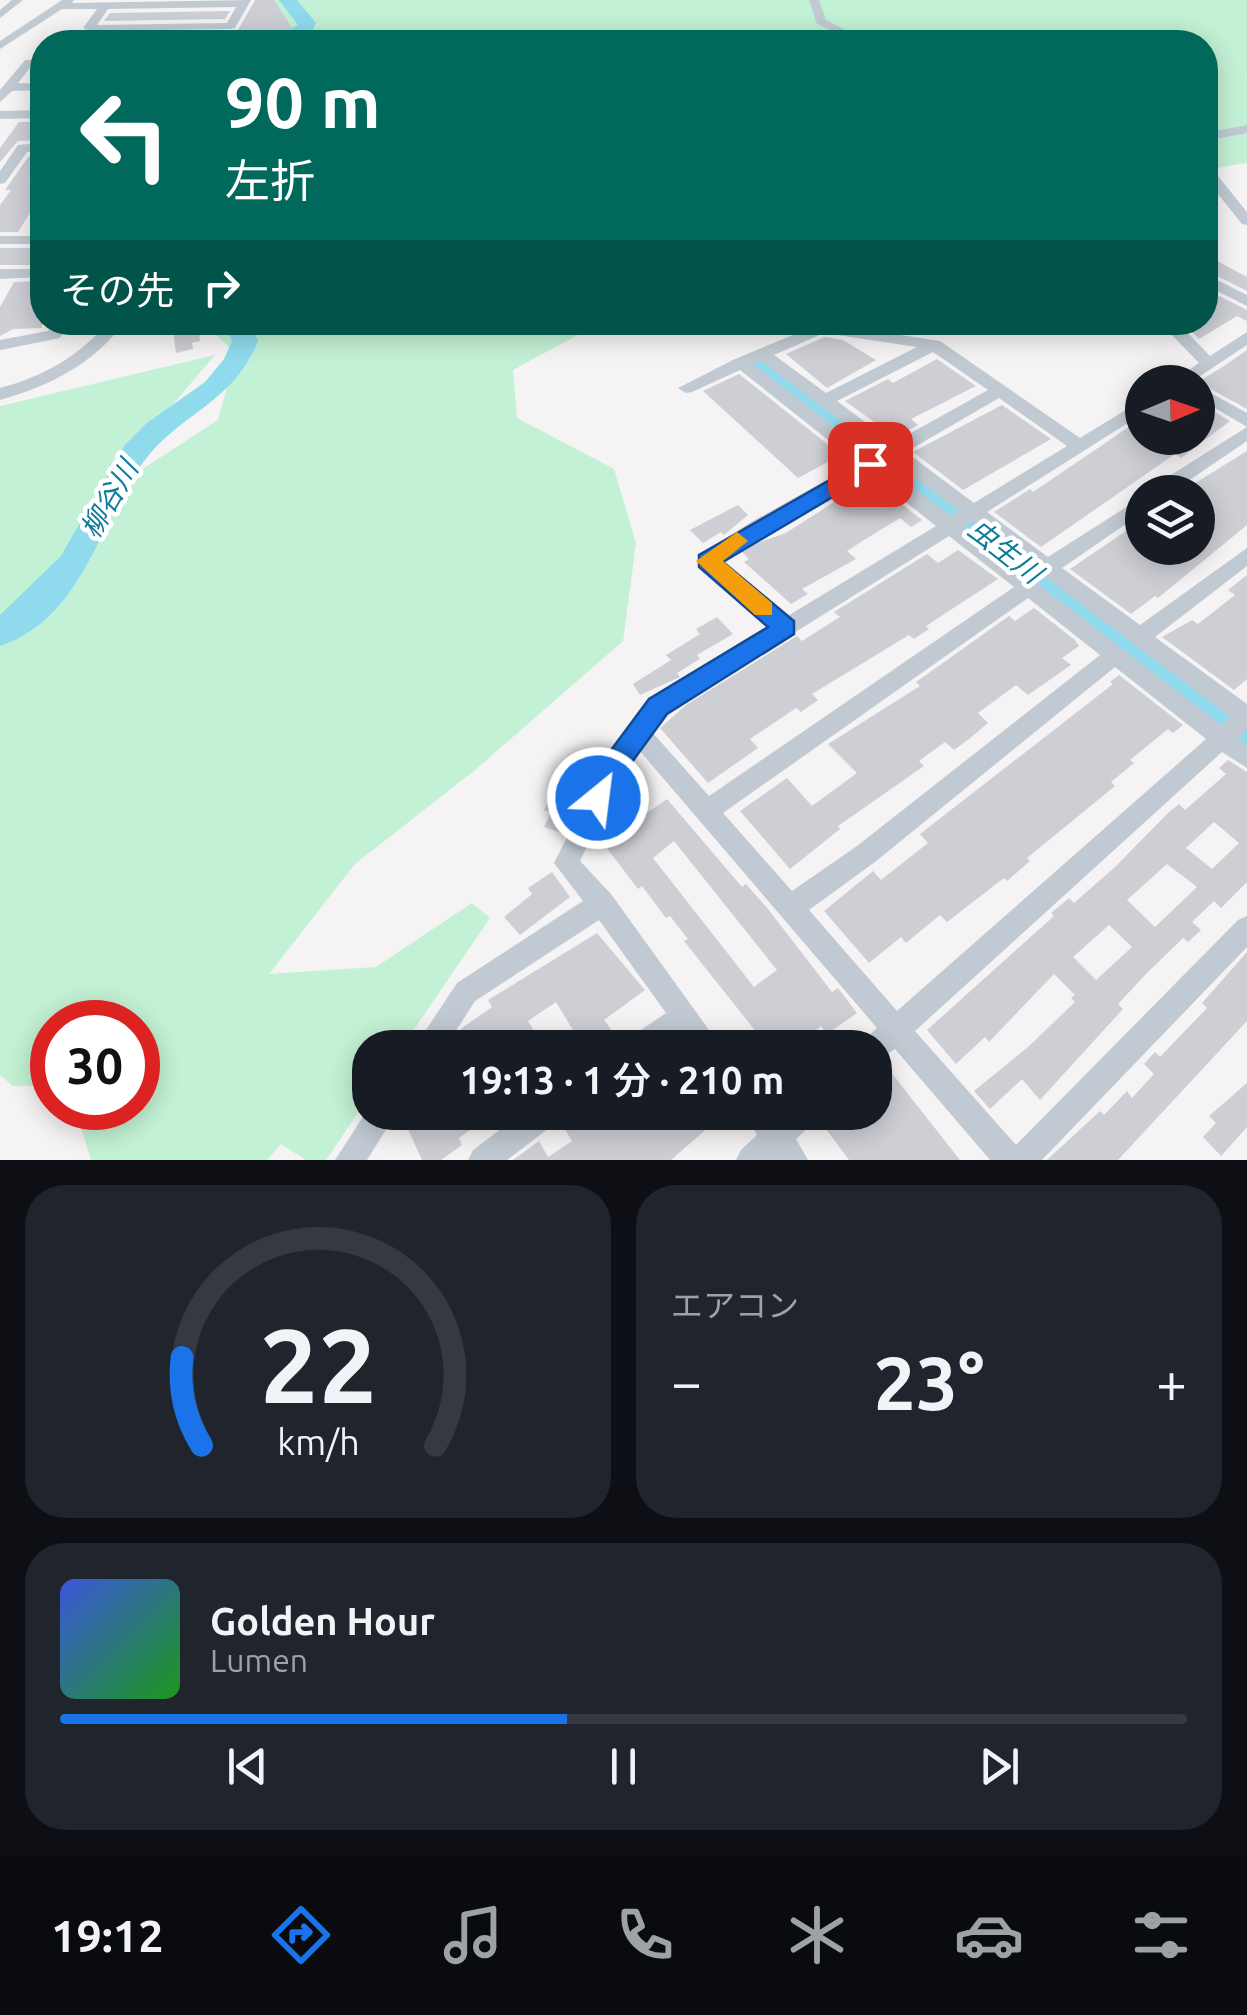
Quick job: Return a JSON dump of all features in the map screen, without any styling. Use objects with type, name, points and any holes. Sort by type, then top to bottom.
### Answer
[{"type":"street","points":[[0,15],[18,0]]},
{"type":"street","points":[[814,0],[821,22],[838,30]]},
{"type":"street","points":[[107,3],[89,28],[231,26],[245,2]]},
{"type":"street","points":[[0,46],[65,3],[245,2]]},
{"type":"street","points":[[4,93],[30,62]]},
{"type":"street","points":[[4,93],[30,89]]},
{"type":"street","points":[[0,115],[30,114]]},
{"type":"street","points":[[1218,135],[1247,129]]},
{"type":"street","points":[[0,180],[22,148],[30,148]]},
{"type":"street","points":[[1218,185],[1247,221]]},
{"type":"street","points":[[0,240],[30,240]]},
{"type":"street","points":[[0,291],[5,274],[30,273]]},
{"type":"street","points":[[1218,286],[1247,301]]},
{"type":"street","points":[[0,345],[54,335]]},
{"type":"street","points":[[0,394],[68,365],[106,335]]},
{"type":"street","points":[[686,388],[806,335]]},
{"type":"street","points":[[868,335],[934,345],[1080,446]]},
{"type":"street","points":[[1180,335],[1210,364],[1242,347]]},
{"type":"street","points":[[824,401],[934,345]]},
{"type":"street","points":[[762,354],[1247,716],[892,1034]]},
{"type":"street","points":[[740,363],[1247,758]]},
{"type":"street","points":[[892,452],[1001,390]]},
{"type":"street","points":[[1215,401],[1247,421]]},
{"type":"street","points":[[694,1030],[602,902],[566,862],[615,765],[658,706],[1125,417]]},
{"type":"street","points":[[1184,475],[1247,433]]},
{"type":"street","points":[[785,628],[707,561],[870,464]]},
{"type":"street","points":[[1047,568],[1125,515]]},
{"type":"street","points":[[1140,637],[1247,555]]},
{"type":"street","points":[[706,812],[1028,588]]},
{"type":"street","points":[[790,908],[866,854],[1115,655]]},
{"type":"street","points":[[639,733],[1008,1160]]},
{"type":"street","points":[[440,1030],[466,992],[602,902]]},
{"type":"street","points":[[1022,1160],[1247,929]]},
{"type":"street","points":[[664,1030],[684,1016]]},
{"type":"street","points":[[350,1160],[371,1130]]},
{"type":"street","points":[[483,1160],[523,1130]]},
{"type":"street","points":[[751,1160],[785,1149]]},
{"type":"green space","points":[[267,0],[1247,0],[1247,163],[1218,168],[1218,30],[282,30]]},
{"type":"green space","points":[[216,335],[577,335],[513,370],[517,418],[614,469],[636,543],[623,641],[475,770],[355,864],[269,974],[376,967],[472,903],[490,918],[414,1030],[352,1030],[352,1122],[326,1160],[306,1160],[281,1144],[267,1160],[91,1160],[82,1130],[160,1130],[160,1000],[30,1000],[30,1086],[13,1086],[0,1075],[0,406],[215,355],[87,505],[218,420],[236,354]]},
{"type":"building","points":[[255,0],[274,0],[292,28],[288,30],[238,30]]},
{"type":"building","points":[[230,11],[225,19],[104,21],[110,13]]},
{"type":"building","points":[[19,122],[30,122],[30,140],[18,141],[0,162],[0,148]]},
{"type":"building","points":[[29,156],[30,213],[18,232],[0,232],[0,205],[11,190],[5,190]]},
{"type":"building","points":[[0,248],[30,248],[30,265],[0,265]]},
{"type":"building","points":[[1218,262],[1247,277],[1247,291],[1218,276]]},
{"type":"building","points":[[30,281],[30,328],[13,329],[0,336],[0,307],[14,282]]},
{"type":"building","points":[[1218,296],[1247,310],[1247,321],[1237,316],[1218,328]]},
{"type":"building","points":[[174,335],[199,335],[200,341],[192,343],[193,349],[176,353]]},
{"type":"building","points":[[825,337],[843,340],[876,360],[827,388],[786,354]]},
{"type":"building","points":[[1247,350],[1247,409],[1215,391],[1215,372]]},
{"type":"building","points":[[937,359],[976,386],[911,419],[918,425],[895,437],[845,401],[888,379],[893,383]]},
{"type":"building","points":[[739,374],[841,455],[798,478],[703,391]]},
{"type":"building","points":[[1002,405],[1051,439],[963,490],[913,452]]},
{"type":"building","points":[[1215,412],[1230,421],[1215,432]]},
{"type":"building","points":[[1125,430],[1125,455],[1174,455],[1145,475],[1125,475],[1125,489],[1041,547],[994,512],[1030,489],[1033,492]]},
{"type":"building","points":[[1247,451],[1247,525],[1215,551],[1215,475],[1208,475]]},
{"type":"building","points":[[870,479],[922,520],[911,527],[900,518],[864,540],[847,551],[856,559],[802,589],[808,594],[791,604],[744,562],[749,559],[742,552],[754,544],[786,533]]},
{"type":"building","points":[[738,505],[748,515],[724,535],[721,532],[703,543],[690,530]]},
{"type":"building","points":[[1125,532],[1125,565],[1198,565],[1131,614],[1070,569]]},
{"type":"building","points":[[958,550],[998,579],[926,626],[929,629],[914,639],[909,635],[812,694],[818,700],[801,712],[796,708],[750,739],[758,748],[708,783],[660,728],[686,705],[797,636],[802,641],[840,617],[834,612],[927,554],[938,563]]},
{"type":"building","points":[[1247,575],[1247,679],[1234,690],[1162,637],[1192,620],[1198,624],[1235,595],[1228,590]]},
{"type":"building","points":[[1034,608],[1079,646],[1062,658],[1071,665],[1028,695],[1016,685],[978,713],[988,723],[969,739],[954,750],[945,742],[919,761],[924,766],[838,826],[840,829],[790,869],[740,811],[787,778],[812,806],[857,773],[828,744],[920,686],[916,682],[1009,616],[1015,621]]},
{"type":"building","points":[[717,617],[733,634],[697,655],[700,659],[677,673],[680,677],[640,695],[633,684],[671,660],[666,655],[700,634],[696,629]]},
{"type":"building","points":[[1119,675],[1183,725],[1173,733],[1168,729],[1130,760],[1134,763],[1111,782],[1115,786],[1027,858],[1030,861],[1007,881],[1004,878],[947,922],[940,915],[906,943],[901,937],[869,963],[824,911],[873,871],[881,880],[928,843],[920,834],[1113,684],[1110,682]]},
{"type":"building","points":[[571,760],[584,781],[562,833],[544,827],[551,812],[544,810]]},
{"type":"building","points":[[1228,760],[1247,772],[1247,882],[1221,908],[1214,901],[1192,922],[1201,930],[1188,942],[1183,938],[1147,973],[1118,1004],[1123,1009],[1040,1100],[1022,1079],[990,1109],[974,1091],[1028,1047],[1075,1002],[1071,998],[1075,995],[1054,974],[989,1042],[985,1037],[956,1064],[927,1030],[1054,916],[1051,913],[1069,898],[1074,903],[1168,813],[1179,804],[1185,810],[1226,774],[1219,768]],"holes":[[[1214,822],[1239,843],[1212,869],[1186,848]],[[1167,864],[1197,887],[1155,927],[1127,900]],[[1109,925],[1132,947],[1096,980],[1073,957]]]},
{"type":"building","points":[[667,799],[742,887],[746,884],[768,909],[832,992],[838,988],[857,1013],[833,1030],[821,1026],[816,1030],[755,1030],[684,941],[688,939],[670,916],[666,918],[642,886],[638,889],[600,839],[607,834],[601,827],[611,813],[625,828]],"holes":[[[674,841],[777,970],[754,987],[653,858]]]},
{"type":"building","points":[[552,872],[570,897],[520,935],[504,917],[532,894],[528,888]]},
{"type":"building","points":[[597,933],[645,990],[604,1020],[612,1030],[573,1030],[556,1002],[528,1021],[533,1030],[461,1030],[492,1007],[488,1000]]},
{"type":"building","points":[[1247,952],[1247,1021],[1118,1160],[1047,1160],[1100,1111],[1104,1115],[1127,1091],[1132,1098],[1154,1074],[1144,1064],[1155,1052],[1160,1057],[1207,1008],[1202,1003]]},
{"type":"building","points":[[892,1073],[960,1160],[849,1160],[827,1130],[892,1130]]},
{"type":"building","points":[[1247,1083],[1247,1127],[1221,1156],[1203,1137],[1216,1123],[1209,1116]]},
{"type":"building","points":[[408,1130],[470,1130],[459,1138],[462,1145],[441,1160],[422,1160]]},
{"type":"building","points":[[565,1130],[705,1130],[671,1160],[513,1160],[539,1141],[548,1157],[572,1141]]},
{"type":"waterway","name":"柳谷川","points":[[288,0],[307,23],[302,30]]},
{"type":"waterway","name":"柳谷川","points":[[0,632],[62,578],[134,453],[227,375],[245,341],[242,335]]},
{"type":"waterway","name":"虫生川","points":[[762,365],[1247,738]]},
{"type":"slow traffic","points":[[737,541],[707,561],[763,609]]},
{"type":"route","points":[[598,798],[615,765],[658,706],[785,628],[707,561],[758,527],[870,464]]}]
